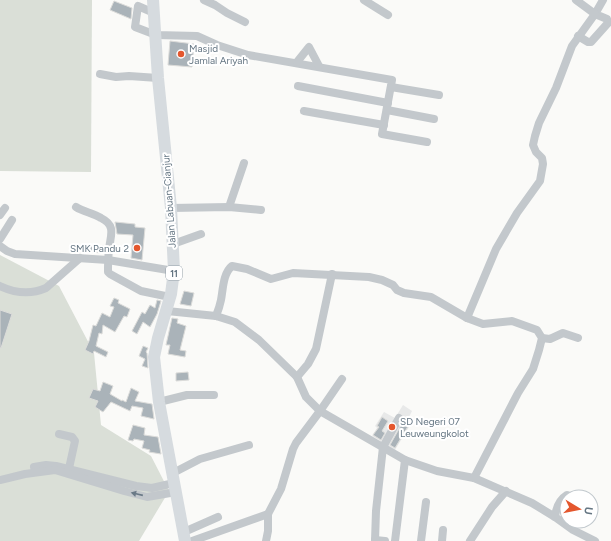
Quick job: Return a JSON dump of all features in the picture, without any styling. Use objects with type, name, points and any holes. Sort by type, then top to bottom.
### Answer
[{"type":"highway","name":"Jalan Labuan-Cianjur","points":[[153,0],[158,78],[171,208],[174,271],[167,311],[158,338],[154,357],[159,402],[185,537]]},
{"type":"street","points":[[204,0],[245,22]]},
{"type":"street","points":[[364,0],[388,15]]},
{"type":"street","points":[[576,0],[594,14],[606,19],[608,23],[591,42],[588,42],[578,36]]},
{"type":"street","points":[[467,318],[496,249],[517,213],[540,181],[543,164],[542,158],[536,152],[533,145],[534,136],[556,88],[572,46],[602,0]]},
{"type":"street","points":[[154,13],[138,6],[134,26],[156,34],[197,36],[217,45],[248,55],[297,62],[392,80],[382,134],[427,142]]},
{"type":"street","points":[[297,62],[309,47],[319,66]]},
{"type":"street","points":[[100,74],[116,77],[129,76],[158,78]]},
{"type":"street","points":[[298,86],[387,106],[434,119]]},
{"type":"street","points":[[391,87],[439,96]]},
{"type":"street","points":[[304,111],[384,126]]},
{"type":"street","points":[[229,207],[244,163]]},
{"type":"street","points":[[76,207],[83,212],[100,217],[110,225],[112,231],[108,250],[108,272],[110,274],[141,291],[170,297]]},
{"type":"street","points":[[171,208],[229,207],[261,210]]},
{"type":"street","points":[[0,238],[12,220]]},
{"type":"street","points":[[173,244],[201,234]]},
{"type":"street","points":[[0,246],[7,251],[16,254],[108,260],[174,271]]},
{"type":"street","points":[[0,286],[14,292],[21,293],[40,291],[46,288],[80,258]]},
{"type":"street","points":[[216,316],[221,302],[224,281],[229,269],[232,266],[247,269],[271,279],[293,273],[369,277],[382,280],[393,285],[397,290],[404,293],[431,297],[467,318],[483,324],[512,321],[537,330],[542,338],[532,369],[474,478]]},
{"type":"street","points":[[297,377],[308,364],[316,349],[332,274]]},
{"type":"street","points":[[167,311],[216,316],[235,322],[259,340],[297,377],[306,397],[320,411],[405,460],[437,471],[474,478],[506,491],[555,516],[573,530],[595,541]]},
{"type":"street","points":[[542,338],[550,339],[563,333],[578,338]]},
{"type":"street","points":[[266,541],[268,531],[268,514],[281,489],[296,442],[342,379]]},
{"type":"street","points":[[159,402],[187,396],[214,395]]},
{"type":"street","points":[[385,541],[375,540],[376,511],[383,447],[399,418]]},
{"type":"street","points":[[59,434],[72,437],[75,441],[68,471]]},
{"type":"street","points":[[0,480],[55,470],[68,471],[136,486],[152,488],[174,483],[200,459],[249,445]]},
{"type":"street","points":[[395,541],[405,460]]},
{"type":"street","points":[[0,475],[46,465],[56,466],[68,471]]},
{"type":"street","points":[[470,541],[492,507],[506,491]]},
{"type":"street","points":[[421,541],[426,502]]},
{"type":"street","points":[[555,516],[556,508],[559,504]]},
{"type":"street","points":[[192,541],[268,514]]},
{"type":"street","points":[[185,537],[218,517]]},
{"type":"street","points":[[442,541],[444,530]]},
{"type":"shaded area","points":[[0,0],[92,0],[91,172],[0,171]]},
{"type":"shaded area","points":[[0,255],[59,286],[94,353],[101,425],[151,456],[169,491],[139,541],[0,541]]},
{"type":"shaded area","name":"SD Negeri 07 Leuweungkolot","points":[[403,405],[412,411],[408,419],[412,422],[395,450],[372,436],[377,428],[375,426],[384,412],[395,418]]},
{"type":"building","points":[[114,1],[132,8],[131,19],[110,10]]},
{"type":"building","name":"Masjid Jamlal Ariyah","points":[[170,41],[194,44],[192,67],[168,65]]},
{"type":"building","name":"SMK Pandu 2","points":[[115,222],[135,224],[135,227],[145,228],[142,260],[131,258],[133,235],[117,234]]},
{"type":"building","points":[[90,245],[104,246],[103,253],[90,252]]},
{"type":"building","points":[[184,291],[194,293],[191,306],[180,304]]},
{"type":"building","points":[[114,298],[119,300],[118,303],[130,309],[127,317],[124,316],[115,332],[103,325],[102,334],[99,333],[96,346],[108,352],[106,357],[94,351],[93,354],[85,350],[93,325],[96,326],[102,313],[110,317],[114,307],[110,306]]},
{"type":"building","points":[[157,300],[161,301],[157,314],[150,327],[143,322],[137,334],[132,331],[142,312],[145,314],[150,305],[155,308]]},
{"type":"building","points":[[0,310],[12,314],[1,348],[0,348]]},
{"type":"building","points":[[172,318],[178,319],[177,323],[186,326],[180,350],[186,351],[185,357],[168,354],[170,345],[166,345]]},
{"type":"building","points":[[143,346],[148,348],[146,352],[148,368],[142,366],[145,359],[139,356]]},
{"type":"building","points":[[188,372],[189,380],[176,381],[176,373]]},
{"type":"building","points":[[103,382],[113,386],[110,394],[122,401],[126,402],[131,388],[139,392],[135,401],[152,404],[154,419],[141,416],[143,408],[132,406],[130,411],[111,402],[103,412],[95,407],[98,401],[89,398],[93,389],[100,391]]},
{"type":"building","points":[[382,417],[388,421],[382,431],[385,433],[381,440],[373,435],[379,427],[377,426]]},
{"type":"building","points":[[404,420],[410,423],[395,448],[390,445]]},
{"type":"building","points":[[133,425],[145,428],[144,435],[158,437],[161,454],[149,452],[150,450],[142,448],[144,441],[134,439],[133,441],[128,440]]},
{"type":"place","name":"Masjid Jamlal Ariyah","points":[[181,54]]},
{"type":"place","name":"SMK Pandu 2","points":[[137,248]]},
{"type":"place","name":"SD Negeri 07 Leuweungkolot","points":[[392,427]]}]
